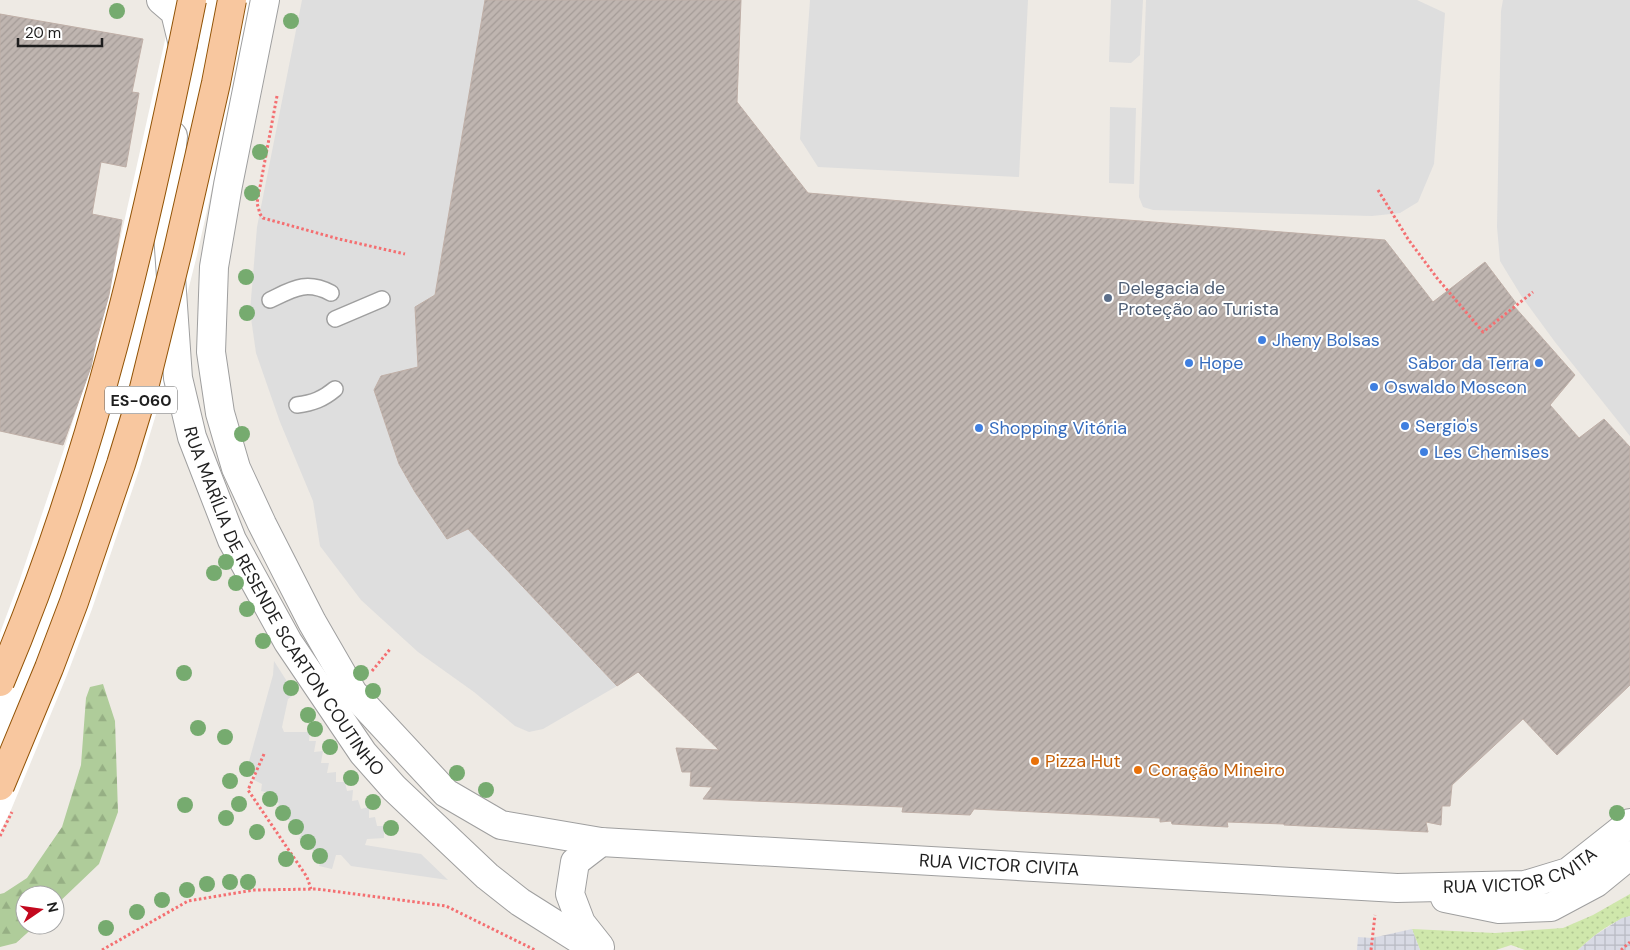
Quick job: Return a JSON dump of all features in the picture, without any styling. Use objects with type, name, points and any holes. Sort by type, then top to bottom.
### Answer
[{"type":"main road","name":"ES-060","points":[[0,682],[40,580],[105,382],[153,181],[192,0]]},
{"type":"main road","name":"ES-060","points":[[0,786],[74,602],[121,464],[143,392],[216,83],[232,0]]},
{"type":"street","points":[[161,0],[175,12],[183,45]]},
{"type":"street","name":"RUA MARÍLIA DE RESENDE SCARTON COUTINHO","points":[[187,0],[166,205],[178,378],[192,437],[232,540],[288,642],[363,753],[394,788],[487,876],[520,902],[596,950]]},
{"type":"street","name":"RUA MARÍLIA DE RESENDE SCARTON COUTINHO","points":[[265,0],[228,185],[214,267],[211,352],[220,413],[236,468],[312,622],[354,693],[446,793],[502,825],[600,842]]},
{"type":"street","name":"RUA VICTOR CIVITA","points":[[600,842],[1388,888],[1525,885],[1568,872],[1630,823]]},
{"type":"street","points":[[600,842],[575,862],[570,894],[581,923],[603,950]]},
{"type":"street","name":"RUA VICTOR CIVITA","points":[[1388,888],[1499,909],[1551,907],[1596,883],[1630,855]]},
{"type":"lane","points":[[270,300],[306,285],[320,287],[331,293]]},
{"type":"lane","points":[[334,319],[382,299]]},
{"type":"lane","points":[[297,405],[312,403],[325,398],[335,390]]},
{"type":"path","points":[[1378,190],[1408,239],[1482,332],[1532,292]]},
{"type":"path","points":[[263,218],[405,254]]},
{"type":"path","points":[[264,754],[248,790],[307,877],[311,890]]},
{"type":"path","points":[[1371,950],[1388,888]]},
{"type":"path","points":[[102,950],[188,900],[254,890],[311,890],[446,906],[534,950]]},
{"type":"path","points":[[1621,950],[1630,942]]},
{"type":"green space","points":[[103,684],[115,721],[118,812],[99,864],[65,896],[65,885],[16,885],[27,878],[62,827],[81,765],[86,698],[90,687]]},
{"type":"green space","points":[[15,886],[15,935],[25,935],[16,943],[0,947],[0,894]]},
{"type":"green space","points":[[1630,894],[1630,916],[1602,930],[1578,950],[1525,950],[1511,945],[1496,950],[1420,950],[1412,929],[1495,933],[1563,928],[1593,915]]},
{"type":"shaded area","points":[[302,0],[485,0],[435,295],[415,307],[418,367],[381,376],[374,390],[399,464],[415,492],[447,538],[468,529],[617,686],[543,729],[529,732],[515,726],[474,692],[418,652],[361,600],[320,546],[313,501],[280,422],[256,353],[250,311],[257,227]]},
{"type":"shaded area","points":[[810,0],[1028,0],[1019,177],[818,167],[800,139]]},
{"type":"shaded area","points":[[1111,0],[1143,0],[1140,55],[1131,63],[1109,62]]},
{"type":"shaded area","points":[[1146,0],[1417,0],[1445,13],[1434,164],[1418,202],[1400,213],[1372,216],[1153,210],[1143,207],[1139,197]]},
{"type":"shaded area","points":[[1503,0],[1630,0],[1630,436],[1555,342],[1522,297],[1500,261],[1497,227],[1501,11]]},
{"type":"shaded area","points":[[1110,107],[1136,108],[1134,184],[1109,183]]},
{"type":"shaded area","points":[[274,661],[295,694],[288,699],[282,727],[284,732],[310,732],[309,741],[316,741],[314,752],[323,751],[321,763],[329,763],[327,773],[336,772],[336,782],[345,782],[347,791],[353,790],[352,801],[358,800],[361,809],[369,807],[369,818],[375,817],[377,826],[384,826],[384,838],[367,839],[365,845],[421,854],[448,880],[351,866],[341,855],[336,855],[332,869],[319,866],[321,860],[314,857],[316,851],[307,848],[307,841],[299,839],[302,832],[292,829],[295,822],[285,819],[285,813],[276,810],[279,803],[268,799],[271,793],[261,791],[262,784],[254,780],[256,774],[246,772],[273,675]]},
{"type":"shaded area","points":[[1630,916],[1630,950],[1578,950],[1594,936],[1622,918]]},
{"type":"shaded area","points":[[1412,929],[1420,950],[1357,950],[1358,937],[1372,938]]},
{"type":"pier","points":[[174,0],[252,0],[235,86],[197,255],[161,398],[92,609],[67,675],[0,832],[0,633],[19,582],[87,377],[105,307]]},
{"type":"building","name":"Shopping Vitória","points":[[485,0],[741,0],[737,102],[808,193],[1385,240],[1433,302],[1485,262],[1516,303],[1513,305],[1575,375],[1550,405],[1579,438],[1604,419],[1630,447],[1630,685],[1557,755],[1523,719],[1452,785],[1450,806],[1442,806],[1441,825],[1426,822],[1428,832],[1227,822],[1228,827],[1172,824],[1171,821],[1160,822],[1160,818],[974,809],[970,815],[902,812],[903,807],[703,799],[712,787],[690,786],[691,772],[682,772],[676,748],[719,750],[638,672],[617,686],[468,529],[447,539],[415,492],[399,464],[374,390],[381,376],[418,367],[415,307],[435,295]]},
{"type":"building","points":[[0,14],[143,39],[132,92],[139,93],[126,167],[101,162],[92,214],[122,220],[109,295],[91,367],[63,445],[0,431]]},
{"type":"place","name":"Delegacia de Proteção ao Turista","points":[[1108,298]]},
{"type":"place","name":"Jheny Bolsas","points":[[1262,340]]},
{"type":"place","name":"Hope","points":[[1189,363]]},
{"type":"place","name":"Sabor da Terra","points":[[1539,363]]},
{"type":"place","name":"Oswaldo Moscon","points":[[1374,387]]},
{"type":"place","name":"Sergio's","points":[[1405,426]]},
{"type":"place","name":"Shopping Vitória","points":[[979,428]]},
{"type":"place","name":"Les Chemises","points":[[1424,452]]},
{"type":"place","name":"Pizza Hut","points":[[1035,761]]},
{"type":"place","name":"Coração Mineiro","points":[[1138,770]]}]
